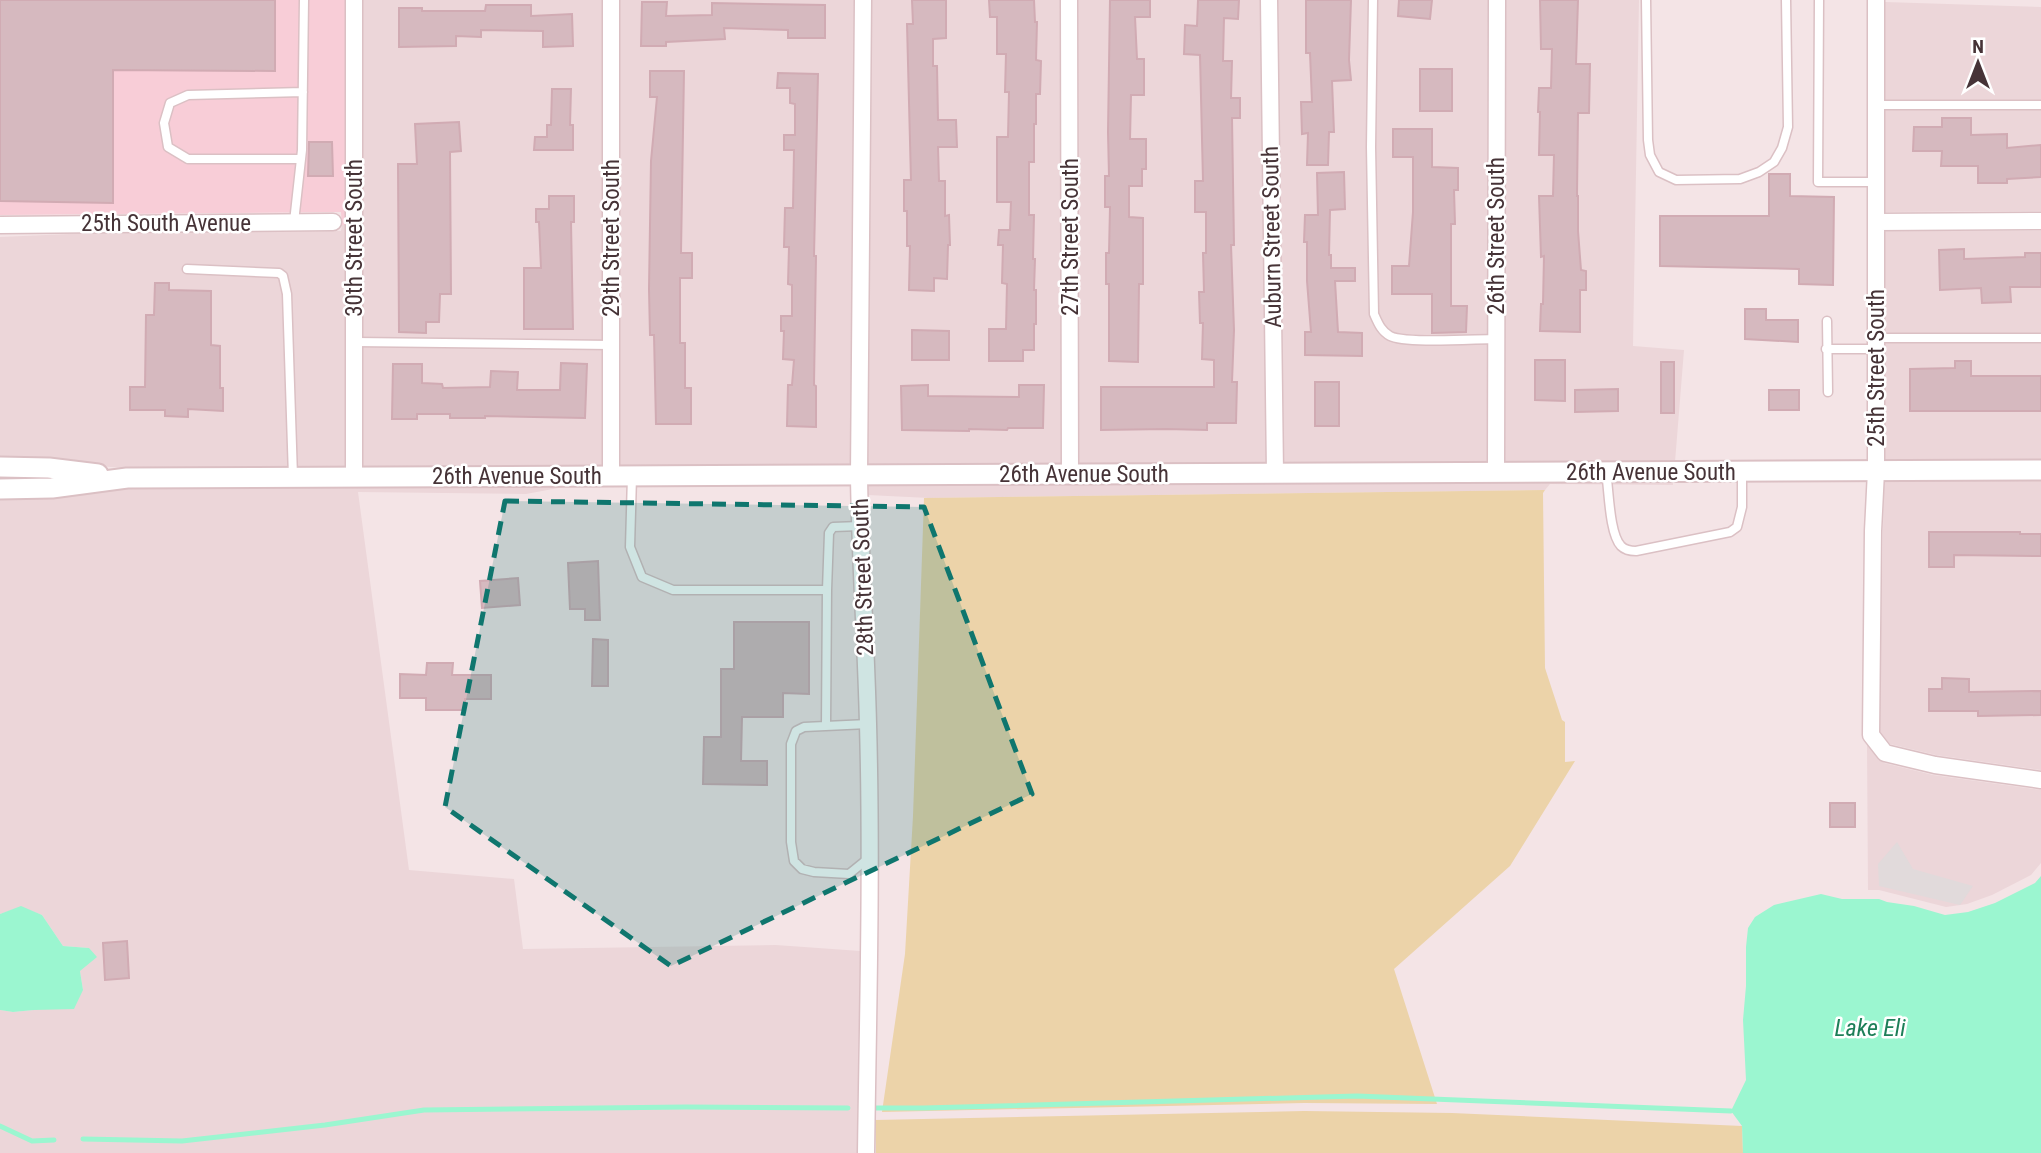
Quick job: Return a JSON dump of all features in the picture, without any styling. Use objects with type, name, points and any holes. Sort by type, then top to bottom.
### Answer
[{"type":"street","name":"30th Street South","points":[[354,0],[355,477]]},
{"type":"street","name":"29th Street South","points":[[611,0],[611,476]]},
{"type":"street","name":"28th Street South","points":[[863,0],[859,475],[870,857],[866,1153]]},
{"type":"street","name":"27th Street South","points":[[1069,0],[1070,474]]},
{"type":"street","name":"Auburn Street South","points":[[1269,0],[1275,473]]},
{"type":"street","name":"26th Street South","points":[[1496,472],[1497,0]]},
{"type":"street","name":"25th Street South","points":[[1876,0],[1876,471],[1871,735],[1885,753],[1935,765],[2041,780]]},
{"type":"street","points":[[1876,222],[2041,221]]},
{"type":"street","name":"25th South Avenue","points":[[0,225],[333,222]]},
{"type":"street","name":"26th Avenue South","points":[[0,467],[49,468],[127,478]]},
{"type":"street","name":"26th Avenue South","points":[[0,489],[52,488],[127,478],[2041,470]]},
{"type":"lane","points":[[294,222],[302,159],[304,0]]},
{"type":"lane","points":[[1373,0],[1371,147],[1374,314],[1380,327],[1391,337],[1406,340],[1496,339]]},
{"type":"lane","points":[[1646,0],[1650,155],[1659,172],[1676,180],[1740,179],[1759,172],[1774,162],[1782,148],[1788,127],[1786,0]]},
{"type":"lane","points":[[1819,0],[1818,182],[1876,182]]},
{"type":"lane","points":[[302,159],[187,159],[168,148],[164,123],[170,103],[188,95],[303,92]]},
{"type":"lane","points":[[1876,105],[2041,105]]},
{"type":"lane","points":[[187,269],[283,275],[287,294],[293,477]]},
{"type":"lane","points":[[1827,321],[1828,393]]},
{"type":"lane","points":[[1826,349],[1876,344],[2041,338]]},
{"type":"lane","points":[[355,342],[611,345]]},
{"type":"lane","points":[[1606,472],[1614,533],[1621,546],[1628,551],[1636,551],[1730,532],[1737,527],[1742,501],[1742,471]]},
{"type":"lane","points":[[632,476],[630,547],[642,576],[673,590],[827,590]]},
{"type":"lane","points":[[826,726],[829,533],[833,527],[860,526]]},
{"type":"lane","points":[[868,724],[804,727],[796,731],[791,744],[792,842],[794,860],[802,869],[814,872],[849,874],[870,857]]},
{"type":"highlighted area","points":[[505,501],[924,507],[1032,794],[671,966],[445,807]]},
{"type":"shaded area","points":[[0,0],[346,0],[346,225],[342,225],[341,212],[0,215]]},
{"type":"shaded area","points":[[363,0],[603,0],[602,466],[363,467]]},
{"type":"shaded area","points":[[620,0],[855,0],[851,465],[620,466]]},
{"type":"shaded area","points":[[872,0],[1060,0],[1062,464],[868,465]]},
{"type":"shaded area","points":[[1078,0],[1261,0],[1266,463],[1079,464]]},
{"type":"shaded area","points":[[1278,0],[1488,0],[1487,463],[1283,463]]},
{"type":"shaded area","points":[[1506,0],[1639,0],[1633,346],[1684,350],[1675,462],[1504,463]]},
{"type":"shaded area","points":[[1885,2],[2041,7],[2041,211],[1885,212]]},
{"type":"shaded area","points":[[342,225],[346,225],[346,467],[127,468],[0,460],[0,237],[92,233],[341,231]]},
{"type":"shaded area","points":[[1885,231],[2041,231],[2041,460],[1885,461]]},
{"type":"shaded area","points":[[1884,480],[2041,480],[2041,770],[1936,755],[1890,744],[1879,731]]},
{"type":"shaded area","points":[[1673,481],[1673,485],[1550,484],[1545,490],[929,498],[868,495],[868,485]]},
{"type":"shaded area","points":[[569,486],[526,494],[358,492],[409,870],[514,879],[523,949],[776,945],[860,951],[857,1153],[0,1153],[0,1010],[34,1010],[83,990],[80,971],[89,948],[63,946],[42,915],[21,907],[0,914],[0,494],[127,488]]},
{"type":"shaded area","points":[[1545,490],[1545,668],[1562,720],[1565,722],[1565,762],[1575,761],[1510,866],[1394,969],[1437,1104],[1304,1103],[882,1112],[905,954],[913,816],[924,498]]},
{"type":"shaded area","points":[[1867,745],[1884,763],[1933,775],[2041,790],[2041,863],[2031,875],[1992,895],[1967,904],[1946,907],[1879,890],[1868,890]]},
{"type":"shaded area","points":[[1897,842],[1913,869],[1973,886],[1960,905],[1879,886],[1878,864]]},
{"type":"shaded area","points":[[1304,1111],[1452,1113],[1742,1126],[1743,1153],[876,1153],[875,1120]]},
{"type":"water","name":"Lake Eli","points":[[2041,876],[2041,1153],[1743,1153],[1742,1126],[1731,1111],[1746,1080],[1743,1020],[1746,947],[1748,928],[1755,917],[1774,905],[1821,894],[1842,899],[1879,899],[1945,915],[1968,912],[1995,903],[2035,883]]},
{"type":"water","points":[[21,906],[42,915],[63,946],[89,948],[97,957],[80,971],[83,990],[74,1009],[13,1012],[0,1010],[0,914]]},
{"type":"building","points":[[0,0],[275,0],[275,71],[113,70],[113,203],[0,201]]},
{"type":"building","points":[[912,0],[946,0],[946,38],[933,39],[933,66],[937,66],[938,120],[956,120],[957,147],[938,147],[939,181],[945,181],[945,216],[949,215],[950,245],[947,279],[934,278],[934,291],[909,290],[910,246],[907,246],[904,180],[911,180],[907,24],[913,24]]},
{"type":"building","points":[[989,0],[1034,0],[1037,22],[1036,60],[1041,61],[1040,94],[1036,94],[1034,162],[1029,162],[1029,215],[1034,215],[1036,324],[1034,350],[1023,350],[1023,361],[989,361],[989,329],[1006,329],[1007,284],[1002,283],[1003,245],[998,245],[999,230],[1010,230],[1011,202],[997,202],[997,137],[1008,137],[1009,92],[1005,92],[1006,54],[997,54],[997,17],[990,17]]},
{"type":"building","points":[[1110,0],[1150,0],[1150,17],[1135,17],[1137,59],[1144,59],[1144,95],[1131,95],[1130,139],[1146,139],[1146,169],[1142,169],[1142,186],[1129,186],[1129,217],[1143,218],[1143,284],[1139,284],[1138,362],[1109,361],[1109,284],[1106,284],[1106,253],[1109,253],[1110,207],[1105,207],[1105,176],[1109,176]]},
{"type":"building","points":[[1198,0],[1239,0],[1238,19],[1224,18],[1223,61],[1232,61],[1231,98],[1240,98],[1240,118],[1232,118],[1232,382],[1237,382],[1236,423],[1207,423],[1207,430],[1101,430],[1101,387],[1214,387],[1214,360],[1202,359],[1203,323],[1200,323],[1199,292],[1204,292],[1206,212],[1195,212],[1195,181],[1203,181],[1200,55],[1184,54],[1185,25],[1197,26]]},
{"type":"building","points":[[1306,0],[1351,0],[1351,80],[1332,81],[1334,132],[1329,132],[1328,165],[1307,165],[1308,133],[1302,134],[1301,102],[1312,102],[1310,53],[1306,53]]},
{"type":"building","points":[[1399,0],[1432,0],[1430,19],[1398,16]]},
{"type":"building","points":[[1540,0],[1578,0],[1576,64],[1590,64],[1589,113],[1578,113],[1578,231],[1581,270],[1586,271],[1586,290],[1580,290],[1580,332],[1540,331],[1544,256],[1541,257],[1539,196],[1553,196],[1554,155],[1539,155],[1539,88],[1551,88],[1552,49],[1541,49]]},
{"type":"building","points":[[642,2],[667,2],[666,16],[712,15],[712,3],[825,5],[825,38],[788,38],[788,30],[724,28],[725,39],[641,46]]},
{"type":"building","points":[[486,5],[531,5],[531,16],[572,14],[573,46],[543,47],[543,31],[481,30],[481,37],[456,36],[456,46],[399,47],[399,8],[422,8],[422,11],[485,11]]},
{"type":"building","points":[[1420,69],[1452,69],[1452,111],[1420,111]]},
{"type":"building","points":[[650,71],[684,71],[681,253],[692,253],[692,278],[680,278],[680,343],[685,343],[685,388],[691,388],[691,424],[656,424],[654,335],[650,335],[649,289],[651,161],[657,97],[650,97]]},
{"type":"building","points":[[778,73],[818,74],[814,256],[816,427],[787,426],[788,385],[792,385],[794,360],[783,359],[784,331],[781,331],[781,316],[792,316],[792,285],[788,284],[789,247],[784,247],[785,208],[793,208],[794,150],[784,150],[784,135],[795,135],[795,104],[790,103],[790,88],[777,88]]},
{"type":"building","points":[[552,89],[571,89],[570,125],[573,125],[573,150],[534,150],[535,137],[547,137],[547,125],[551,125]]},
{"type":"building","points":[[1942,118],[1971,118],[1971,135],[2007,134],[2007,148],[2041,145],[2041,177],[2007,179],[2007,183],[1978,183],[1978,166],[1941,166],[1942,151],[1913,151],[1914,127],[1942,127]]},
{"type":"building","points":[[459,122],[461,151],[450,152],[451,294],[440,294],[439,322],[426,322],[426,333],[399,332],[398,164],[417,164],[415,124]]},
{"type":"building","points":[[1393,129],[1432,129],[1432,167],[1458,168],[1458,190],[1454,190],[1455,224],[1451,224],[1451,306],[1467,306],[1466,332],[1432,333],[1432,294],[1392,294],[1392,266],[1409,266],[1413,212],[1413,157],[1393,157]]},
{"type":"building","points":[[309,142],[332,142],[333,176],[308,176]]},
{"type":"building","points":[[1344,172],[1345,209],[1330,210],[1329,255],[1331,268],[1355,268],[1355,281],[1335,281],[1338,332],[1362,333],[1362,356],[1305,355],[1305,332],[1311,332],[1307,242],[1304,242],[1305,215],[1318,215],[1317,173]]},
{"type":"building","points":[[1769,174],[1790,174],[1790,196],[1834,197],[1833,285],[1799,284],[1799,269],[1660,266],[1660,216],[1769,216]]},
{"type":"building","points":[[549,196],[574,196],[574,222],[571,222],[573,329],[524,329],[524,268],[541,268],[536,209],[549,209]]},
{"type":"building","points":[[1964,249],[1964,259],[2025,257],[2025,253],[2041,253],[2041,287],[2010,287],[2011,302],[1982,303],[1981,288],[1940,290],[1939,250]]},
{"type":"building","points":[[155,283],[169,283],[169,290],[211,291],[211,345],[220,346],[223,411],[188,409],[188,417],[165,416],[165,410],[130,410],[130,387],[145,387],[146,315],[154,315]]},
{"type":"building","points":[[1745,309],[1766,309],[1766,320],[1798,320],[1798,342],[1745,339]]},
{"type":"building","points":[[912,330],[949,331],[949,360],[912,360]]},
{"type":"building","points":[[1535,360],[1565,360],[1565,401],[1535,400]]},
{"type":"building","points":[[1955,361],[1971,361],[1971,376],[2041,376],[2041,411],[1910,411],[1910,369],[1955,368]]},
{"type":"building","points":[[1661,362],[1674,362],[1674,413],[1661,413]]},
{"type":"building","points":[[561,363],[587,364],[585,418],[450,418],[450,414],[417,414],[417,419],[392,419],[393,364],[422,364],[422,383],[442,384],[443,388],[490,387],[491,371],[518,372],[517,390],[560,390]]},
{"type":"building","points":[[1315,382],[1339,382],[1339,426],[1315,426]]},
{"type":"building","points":[[928,385],[928,396],[1019,397],[1019,385],[1044,385],[1043,428],[902,430],[901,386]]},
{"type":"building","points":[[1618,389],[1618,411],[1575,412],[1575,390]]},
{"type":"building","points":[[1769,390],[1799,390],[1799,410],[1769,410]]},
{"type":"building","points":[[1929,532],[2041,534],[2041,556],[1954,555],[1954,567],[1929,567]]},
{"type":"building","points":[[598,561],[600,620],[585,620],[585,609],[570,609],[568,563]]},
{"type":"building","points":[[518,578],[520,605],[482,608],[480,581]]},
{"type":"building","points":[[734,622],[809,622],[809,694],[783,693],[783,717],[742,717],[741,761],[767,761],[767,785],[703,784],[704,737],[721,737],[721,669],[734,669]]},
{"type":"building","points":[[593,639],[608,640],[608,686],[592,686]]},
{"type":"building","points":[[427,663],[453,663],[452,675],[491,675],[491,699],[465,699],[465,710],[426,710],[426,698],[400,698],[400,674],[426,675]]},
{"type":"building","points":[[1942,678],[1969,679],[1969,692],[2041,691],[2041,715],[1978,716],[1978,711],[1929,711],[1929,689],[1942,689]]},
{"type":"building","points":[[1830,803],[1855,803],[1855,827],[1830,827]]},
{"type":"building","points":[[127,941],[129,978],[105,980],[103,943]]},
{"type":"waterway","points":[[876,1108],[1357,1096],[1731,1111]]},
{"type":"waterway","points":[[83,1139],[182,1141],[325,1125],[424,1110],[848,1108]]},
{"type":"waterway","points":[[0,1126],[32,1141],[54,1140]]}]
